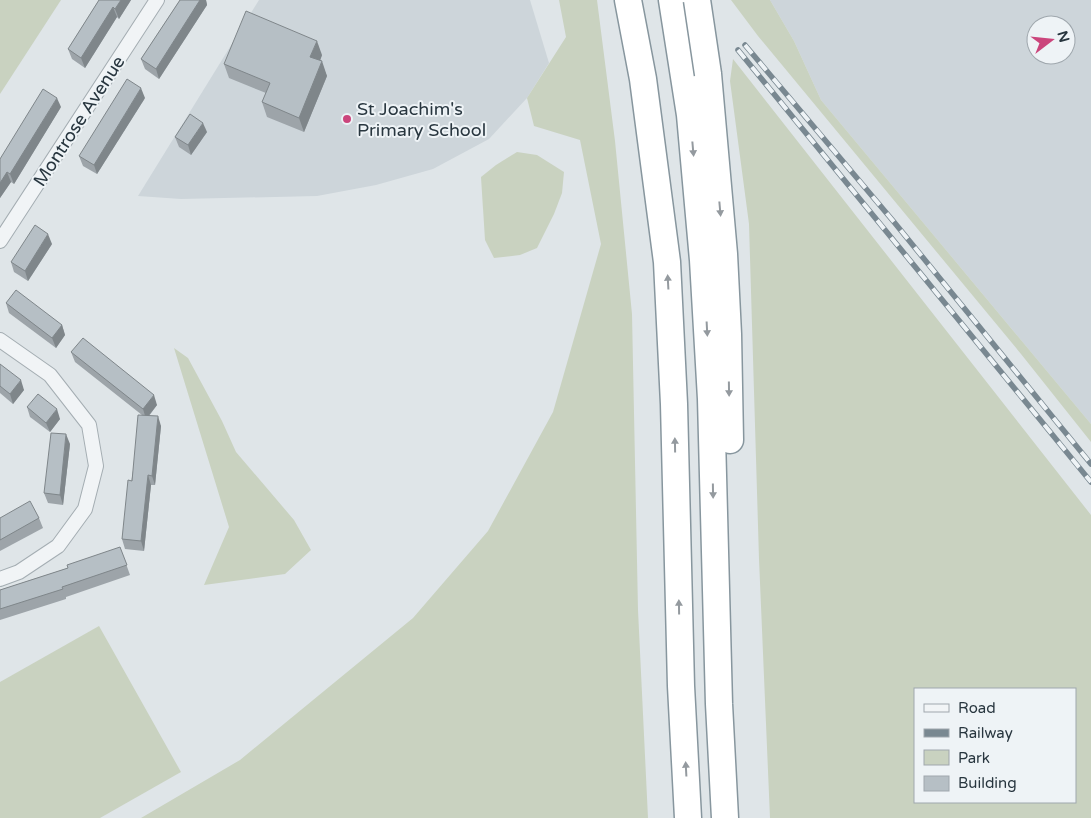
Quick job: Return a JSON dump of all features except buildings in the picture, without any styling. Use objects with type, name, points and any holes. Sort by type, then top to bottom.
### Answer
[{"type":"highway","points":[[628,0],[643,80],[667,262],[674,404],[681,686],[688,818]]},
{"type":"highway","points":[[672,0],[682,38]]},
{"type":"highway","points":[[680,0],[682,38],[704,260],[711,399],[719,704],[725,818]]},
{"type":"highway","points":[[697,0],[708,74],[724,254],[728,334],[734,818]]},
{"type":"street","name":"Montrose Avenue","points":[[0,241],[157,0]]},
{"type":"street","points":[[0,340],[50,375],[89,425],[96,466],[85,509],[58,546],[19,572],[0,579]]},
{"type":"shaded area","name":"St Joachim's Primary School","points":[[259,0],[530,0],[549,63],[527,98],[489,139],[433,169],[376,185],[317,196],[181,199],[138,196]]},
{"type":"shaded area","points":[[770,0],[1091,0],[1091,424],[821,100],[794,41]]},
{"type":"green space","points":[[0,0],[61,0],[0,94]]},
{"type":"green space","points":[[559,0],[597,0],[615,141],[632,314],[638,610],[648,818],[141,818],[240,760],[413,618],[488,531],[553,412],[601,244],[580,140],[534,126],[527,98],[566,37]]},
{"type":"green space","points":[[731,0],[770,0],[794,41],[821,100],[1091,424],[1091,442],[1021,354],[758,36]]},
{"type":"green space","points":[[733,59],[1091,515],[1091,818],[770,818],[759,559],[749,224],[730,81]]},
{"type":"green space","points":[[517,152],[537,155],[564,172],[562,193],[537,248],[520,255],[494,258],[485,240],[481,177]]},
{"type":"green space","points":[[174,348],[188,358],[222,421],[236,452],[294,520],[311,550],[285,574],[204,585],[229,527]]},
{"type":"green space","points":[[99,626],[181,772],[100,818],[0,818],[0,682]]},
{"type":"railway","points":[[745,45],[894,222],[1091,464]]},
{"type":"railway","points":[[738,50],[1091,482]]},
{"type":"place","name":"St Joachim's Primary School","points":[[347,119]]}]
